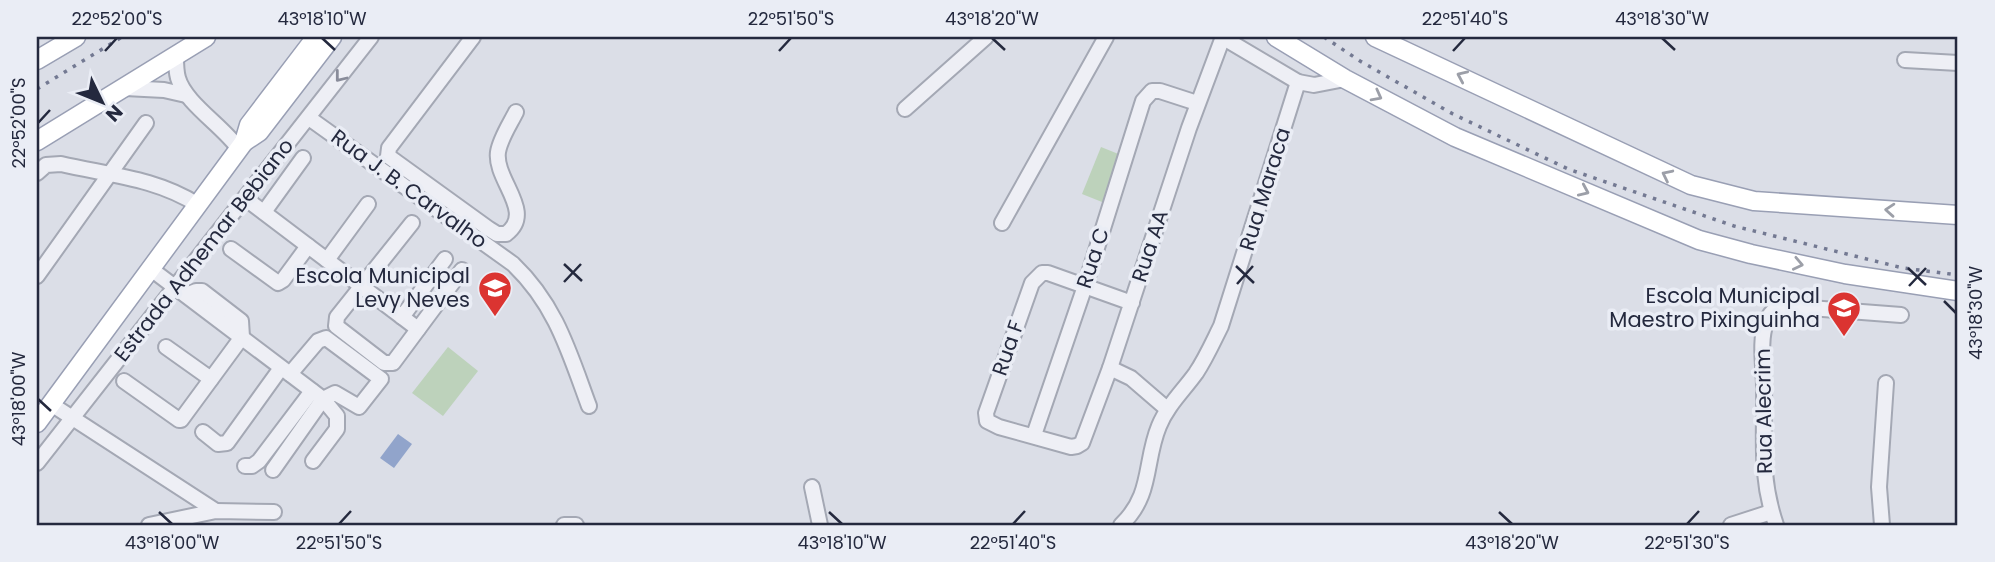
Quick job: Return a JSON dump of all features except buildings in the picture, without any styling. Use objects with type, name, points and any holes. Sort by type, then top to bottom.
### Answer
[{"type":"main road","points":[[37,60],[76,37]]},
{"type":"main road","points":[[37,141],[206,37]]},
{"type":"main road","points":[[1276,37],[1345,79],[1455,136],[1699,240],[1844,274],[1958,291]]},
{"type":"main road","points":[[1375,37],[1691,185],[1754,201],[1958,215]]},
{"type":"main road","name":"Estrada Adhemar Bebiano","points":[[37,423],[241,146],[249,125],[294,65],[324,40]]},
{"type":"main road","name":"Estrada Adhemar Bebiano","points":[[241,146],[259,132],[324,40]]},
{"type":"street","name":"Estrada Adhemar Bebiano","points":[[37,463],[181,291],[246,199],[371,37]]},
{"type":"street","points":[[473,37],[387,154],[496,234],[506,234],[516,222],[517,213],[498,162],[498,153],[516,112]]},
{"type":"street","points":[[905,109],[986,37]]},
{"type":"street","points":[[1002,223],[1106,37]]},
{"type":"street","points":[[1223,37],[1298,82],[1314,85],[1345,79]]},
{"type":"street","name":"Rua AA","points":[[1034,435],[1071,447],[1077,446],[1087,434],[1197,103],[1223,37]]},
{"type":"street","points":[[176,56],[178,79],[186,95],[241,146]]},
{"type":"street","points":[[1905,60],[1958,63]]},
{"type":"street","name":"Rua Maraca","points":[[1121,525],[1139,503],[1147,483],[1155,438],[1167,410],[1194,375],[1221,326],[1298,82]]},
{"type":"street","points":[[125,88],[164,90],[186,95]]},
{"type":"street","name":"Rua C","points":[[1034,435],[1085,286],[1143,101],[1152,91],[1160,91],[1197,103]]},
{"type":"street","name":"Rua J. B. Carvalho","points":[[309,118],[503,257],[528,278],[554,316],[589,405]]},
{"type":"street","points":[[37,276],[146,123]]},
{"type":"street","points":[[264,212],[303,158]]},
{"type":"street","points":[[37,173],[50,163],[169,188],[198,205]]},
{"type":"street","points":[[246,199],[418,329]]},
{"type":"street","points":[[327,260],[368,204]]},
{"type":"street","points":[[412,223],[335,323],[384,363],[390,364],[395,361],[462,270]]},
{"type":"street","points":[[231,249],[278,283],[308,246]]},
{"type":"street","points":[[401,317],[445,259]]},
{"type":"street","points":[[151,269],[317,395],[337,416],[339,424],[313,460]]},
{"type":"street","name":"Rua F","points":[[1034,435],[999,427],[987,421],[986,413],[1032,282],[1042,273],[1048,273],[1085,286]]},
{"type":"street","points":[[1085,286],[1132,303]]},
{"type":"street","name":"Rua Alecrim","points":[[1774,519],[1764,479],[1762,456],[1765,407],[1763,334],[1771,312],[1784,306],[1901,315]]},
{"type":"street","points":[[124,381],[181,420],[242,337]]},
{"type":"street","points":[[202,432],[218,444],[227,443],[285,371],[318,341],[326,338],[380,379],[359,407],[335,393],[317,395],[259,461],[252,466],[246,466]]},
{"type":"street","points":[[166,346],[211,379]]},
{"type":"street","points":[[1110,368],[1140,384],[1167,410]]},
{"type":"street","points":[[1882,525],[1879,487],[1886,383]]},
{"type":"street","points":[[273,470],[317,395]]},
{"type":"street","points":[[51,404],[216,511]]},
{"type":"street","points":[[812,487],[820,525]]},
{"type":"street","points":[[149,525],[216,511],[274,512]]},
{"type":"street","points":[[1731,525],[1774,519]]},
{"type":"street","points":[[564,525],[576,525]]},
{"type":"green space","points":[[1101,147],[1126,157],[1107,204],[1082,194]]},
{"type":"green space","points":[[448,347],[478,371],[443,416],[412,393]]},
{"type":"water","points":[[398,434],[412,444],[394,468],[380,458]]},
{"type":"railway","points":[[37,89],[122,37]]},
{"type":"railway","points":[[1324,37],[1360,61],[1453,114],[1568,169],[1734,226],[1903,268],[1958,275]]},
{"type":"place","name":"Escola Municipal Levy Neves","points":[[495,318]]},
{"type":"place","name":"Escola Municipal Maestro Pixinguinha","points":[[1844,338]]}]
